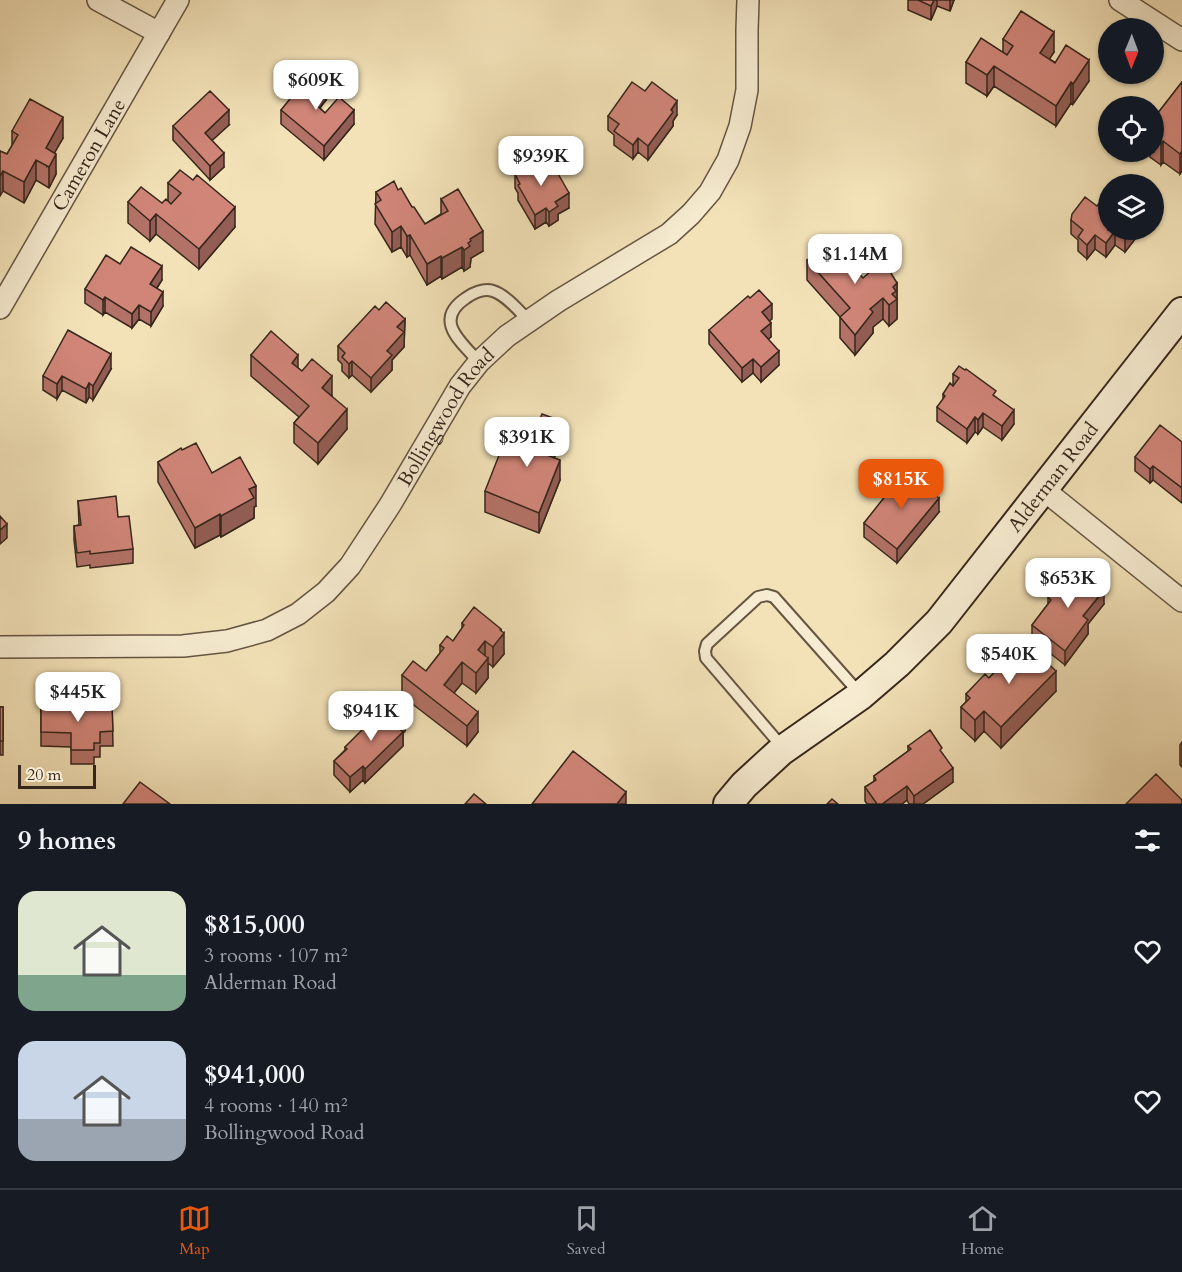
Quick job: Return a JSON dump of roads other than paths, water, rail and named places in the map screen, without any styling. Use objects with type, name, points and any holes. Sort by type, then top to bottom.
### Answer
[{"type":"main road","name":"Alderman Road","points":[[729,804],[744,785],[784,749],[861,695],[897,664],[939,622],[1182,312]]},
{"type":"street","points":[[98,0],[159,33]]},
{"type":"street","name":"Cameron Lane","points":[[0,308],[178,0]]},
{"type":"street","name":"Bollingwood Road","points":[[0,646],[183,646],[227,641],[267,630],[298,614],[326,592],[350,566],[390,505],[460,386],[479,362],[507,336],[558,301],[669,234],[710,192],[728,160],[740,126],[747,90],[748,0]]},
{"type":"street","points":[[1120,0],[1182,40]]},
{"type":"street","points":[[1044,490],[1182,601]]},
{"type":"lane","points":[[479,362],[460,341],[452,328],[450,320],[452,310],[461,301],[475,292],[492,290],[510,301],[529,321]]},
{"type":"lane","points":[[784,749],[706,658],[705,651],[708,644],[758,597],[767,595],[774,597],[861,695]]}]
